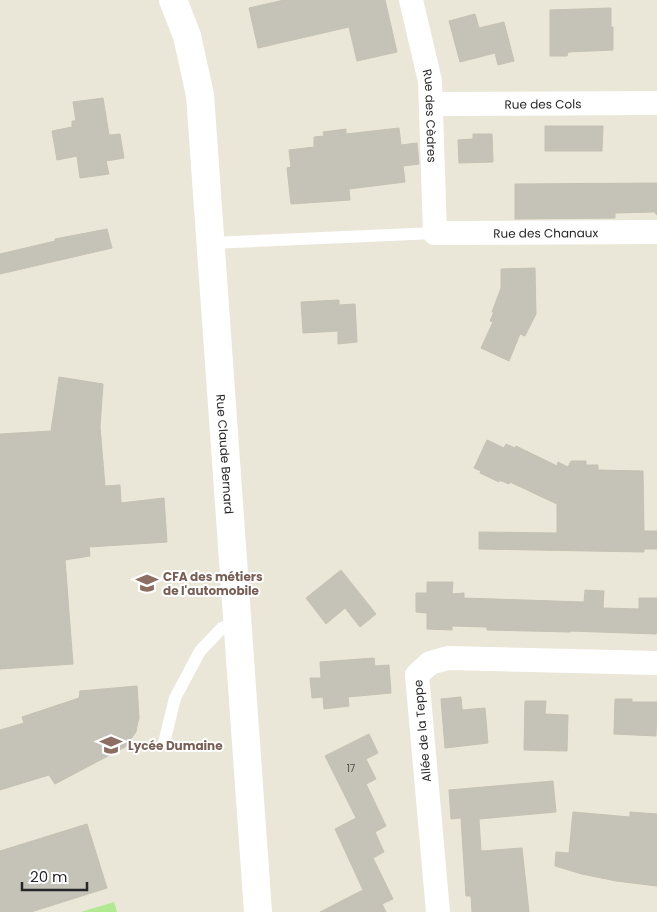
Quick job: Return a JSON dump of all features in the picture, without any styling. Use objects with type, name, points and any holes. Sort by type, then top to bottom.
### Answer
[{"type":"street","name":"Rue Claude Bernard","points":[[174,0],[187,36],[200,96],[258,912]]},
{"type":"street","name":"Rue des Cèdres","points":[[411,0],[430,81],[435,233]]},
{"type":"street","name":"Rue des Cols","points":[[431,104],[657,102]]},
{"type":"street","name":"Rue des Chanaux","points":[[435,233],[657,232]]},
{"type":"street","name":"Allée de la Teppe","points":[[438,912],[416,674],[430,663],[448,658],[657,662]]},
{"type":"lane","points":[[211,243],[435,233]]},
{"type":"lane","points":[[164,743],[175,698],[200,651],[222,628],[238,621]]},
{"type":"green space","points":[[114,902],[117,912],[81,912]]},
{"type":"building","points":[[284,0],[385,0],[397,52],[357,61],[349,27],[258,48],[249,8]]},
{"type":"building","points":[[611,8],[613,50],[568,52],[567,56],[550,56],[550,10]]},
{"type":"building","points":[[475,14],[479,28],[504,22],[514,61],[498,65],[495,53],[460,62],[449,21]]},
{"type":"building","points":[[103,98],[109,135],[120,134],[124,158],[106,161],[109,174],[80,178],[77,156],[57,160],[52,131],[72,127],[72,121],[76,121],[73,102]]},
{"type":"building","points":[[545,126],[603,126],[602,151],[545,151]]},
{"type":"building","points":[[399,128],[401,145],[417,143],[419,164],[403,166],[405,182],[349,189],[350,200],[291,204],[287,168],[291,167],[289,150],[314,147],[314,137],[324,136],[323,132],[346,129],[346,134]]},
{"type":"building","points":[[473,134],[492,134],[493,162],[459,163],[458,140],[473,139]]},
{"type":"building","points":[[657,183],[657,215],[652,210],[653,212],[615,213],[615,218],[515,219],[515,184]]},
{"type":"building","points":[[107,229],[112,248],[0,274],[0,254],[55,241],[55,239]]},
{"type":"building","points":[[535,268],[536,314],[525,336],[520,334],[509,361],[481,348],[493,322],[490,321],[501,288],[501,269]]},
{"type":"building","points":[[339,300],[339,305],[355,304],[357,342],[338,344],[338,331],[303,333],[301,302]]},
{"type":"building","points":[[59,377],[103,384],[100,427],[105,486],[120,485],[121,503],[164,498],[167,542],[89,547],[90,556],[65,560],[73,664],[0,669],[0,434],[51,431]]},
{"type":"building","points":[[487,440],[504,448],[506,444],[515,448],[516,446],[557,466],[558,462],[568,467],[571,461],[586,461],[586,465],[598,465],[598,470],[643,471],[644,531],[657,531],[657,549],[644,549],[644,552],[479,549],[479,532],[557,533],[557,504],[510,482],[509,484],[499,480],[499,482],[474,468]]},
{"type":"building","points":[[341,570],[376,614],[360,627],[345,608],[326,624],[306,598]]},
{"type":"building","points":[[427,582],[453,582],[452,594],[464,593],[464,598],[584,602],[585,590],[604,591],[603,608],[639,609],[639,598],[657,598],[657,632],[656,634],[487,630],[487,627],[452,626],[452,630],[427,629],[427,613],[416,612],[416,593],[427,593]]},
{"type":"building","points":[[374,658],[375,666],[389,665],[391,693],[348,697],[349,706],[324,709],[323,697],[312,698],[310,678],[321,678],[320,662]]},
{"type":"building","points":[[137,686],[139,718],[136,732],[125,747],[55,784],[49,775],[0,790],[0,730],[24,723],[22,717],[79,698],[80,691]]},
{"type":"building","points":[[461,697],[462,710],[485,708],[488,743],[445,748],[441,699]]},
{"type":"building","points":[[615,699],[632,699],[632,702],[657,702],[656,736],[614,734]]},
{"type":"building","points":[[525,701],[546,701],[545,714],[568,715],[567,751],[524,750]]},
{"type":"building","points":[[369,734],[378,753],[366,759],[376,779],[366,784],[386,826],[375,832],[384,852],[373,858],[393,899],[382,904],[386,912],[320,912],[363,890],[335,829],[356,818],[325,756]]},
{"type":"building","points":[[553,781],[556,812],[479,819],[481,851],[522,848],[529,912],[472,912],[471,896],[466,896],[461,818],[451,819],[449,790]]},
{"type":"building","points":[[573,812],[630,817],[630,812],[657,814],[657,886],[616,881],[555,866],[556,852],[569,853]]},
{"type":"building","points":[[87,824],[107,888],[31,912],[0,912],[0,851]]},
{"type":"place","name":"CFA des métiers de l'automobile","points":[[147,583]]},
{"type":"place","name":"Lycée Dumaine","points":[[111,745]]}]
